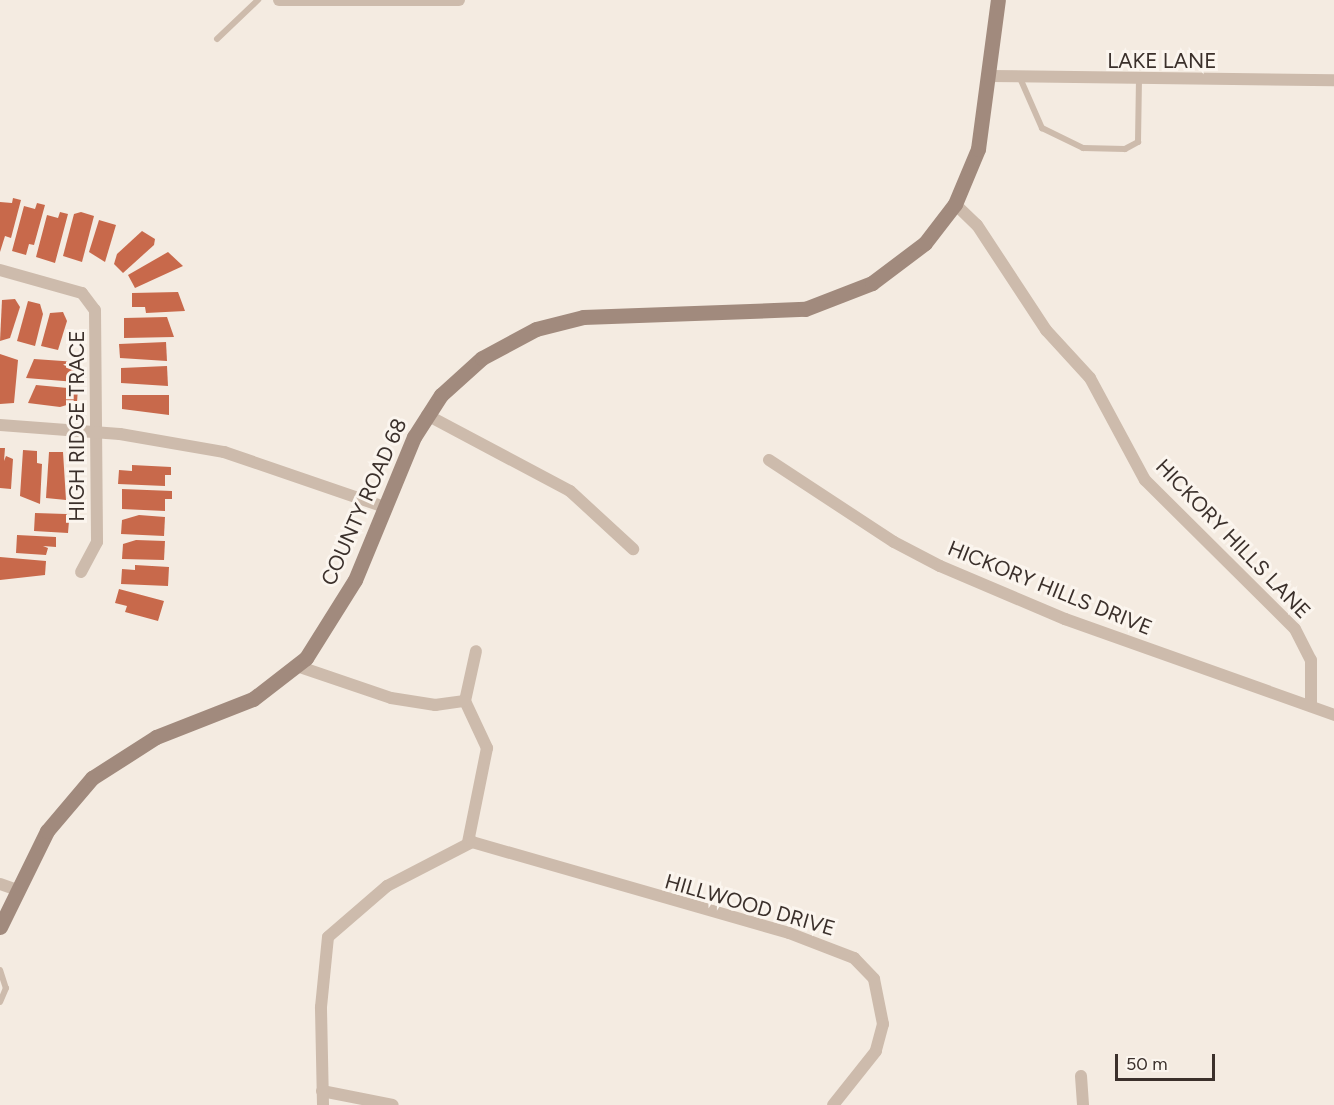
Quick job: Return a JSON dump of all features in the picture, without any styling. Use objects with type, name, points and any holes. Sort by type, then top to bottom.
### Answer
[{"type":"street","points":[[279,0],[459,0]]},
{"type":"street","name":"COUNTY ROAD 68","points":[[0,927],[17,890],[60,812],[110,763],[156,736],[253,699],[297,666],[338,612],[427,415],[482,357],[552,324],[621,313],[792,311],[852,294],[916,250],[955,204],[978,149],[998,0]]},
{"type":"street","name":"LAKE LANE","points":[[989,76],[1139,81],[1334,80]]},
{"type":"street","name":"HICKORY HILLS LANE","points":[[955,204],[977,225],[1046,330],[1090,378],[1145,480],[1295,629],[1311,660],[1311,706]]},
{"type":"street","name":"HIGH RIDGE TRACE","points":[[0,270],[69,289],[90,301],[96,321],[99,432],[97,542],[81,572]]},
{"type":"street","points":[[427,415],[570,491],[633,549]]},
{"type":"street","points":[[0,425],[99,432],[250,458],[385,507]]},
{"type":"street","name":"HICKORY HILLS DRIVE","points":[[769,460],[894,542],[940,566],[1065,619],[1334,715]]},
{"type":"street","points":[[323,1105],[321,1007],[328,937],[387,886],[468,843],[487,748],[465,701],[476,651]]},
{"type":"street","points":[[297,666],[391,698],[435,705],[465,701]]},
{"type":"street","name":"HILLWOOD DRIVE","points":[[468,843],[789,933],[854,958],[874,979],[883,1024],[866,1067],[833,1105]]},
{"type":"street","points":[[0,884],[17,890]]},
{"type":"street","points":[[1081,1076],[1083,1105]]},
{"type":"street","points":[[322,1091],[393,1105]]},
{"type":"lane","points":[[217,39],[258,0]]},
{"type":"lane","points":[[1020,78],[1042,128],[1083,148],[1125,149],[1138,142],[1139,81]]},
{"type":"lane","points":[[0,970],[6,988],[0,1002]]},
{"type":"building","points":[[13,198],[21,200],[11,238],[5,236],[0,252],[0,202],[12,203]]},
{"type":"building","points":[[37,203],[45,205],[34,245],[29,244],[26,255],[12,251],[24,206],[35,209]]},
{"type":"building","points":[[60,212],[68,214],[55,263],[36,257],[47,215],[58,218]]},
{"type":"building","points":[[81,212],[94,216],[82,262],[63,256],[74,214]]},
{"type":"building","points":[[99,220],[116,225],[105,262],[89,252]]},
{"type":"building","points":[[142,231],[155,239],[154,245],[123,273],[114,264],[117,254]]},
{"type":"building","points":[[168,252],[183,266],[135,288],[128,275]]},
{"type":"building","points":[[178,292],[185,311],[146,313],[145,307],[132,307],[132,293]]},
{"type":"building","points":[[15,299],[20,307],[10,338],[0,341],[2,300]]},
{"type":"building","points":[[28,301],[40,304],[43,314],[35,346],[17,341]]},
{"type":"building","points":[[63,312],[67,321],[58,350],[41,346],[50,313]]},
{"type":"building","points":[[167,317],[174,337],[124,338],[124,318]]},
{"type":"building","points":[[166,342],[167,361],[120,358],[119,344]]},
{"type":"building","points":[[0,354],[18,360],[14,403],[0,404]]},
{"type":"building","points":[[34,359],[77,362],[76,382],[26,378]]},
{"type":"building","points":[[167,366],[168,386],[121,383],[121,368]]},
{"type":"building","points":[[36,385],[78,389],[77,402],[60,407],[28,403]]},
{"type":"building","points":[[122,395],[169,395],[169,415],[122,409]]},
{"type":"building","points":[[0,448],[5,448],[4,461],[6,456],[13,459],[11,489],[0,488]]},
{"type":"building","points":[[23,450],[37,451],[37,463],[42,464],[40,504],[20,496]]},
{"type":"building","points":[[49,452],[63,452],[66,500],[46,498]]},
{"type":"building","points":[[132,465],[171,467],[171,475],[165,475],[165,486],[118,484],[119,470],[132,471]]},
{"type":"building","points":[[122,489],[172,491],[172,499],[165,499],[165,511],[122,509]]},
{"type":"building","points":[[35,513],[66,514],[74,521],[69,521],[68,533],[34,531]]},
{"type":"building","points":[[139,515],[165,517],[164,536],[121,534],[122,520]]},
{"type":"building","points":[[17,535],[56,537],[56,547],[43,546],[48,548],[46,555],[16,553]]},
{"type":"building","points":[[136,540],[165,541],[164,560],[122,559],[123,544]]},
{"type":"building","points":[[0,557],[46,561],[45,575],[0,580]]},
{"type":"building","points":[[135,565],[169,567],[168,586],[121,584],[122,569],[135,570]]},
{"type":"building","points":[[119,589],[164,601],[158,621],[125,612],[127,606],[115,603]]}]
